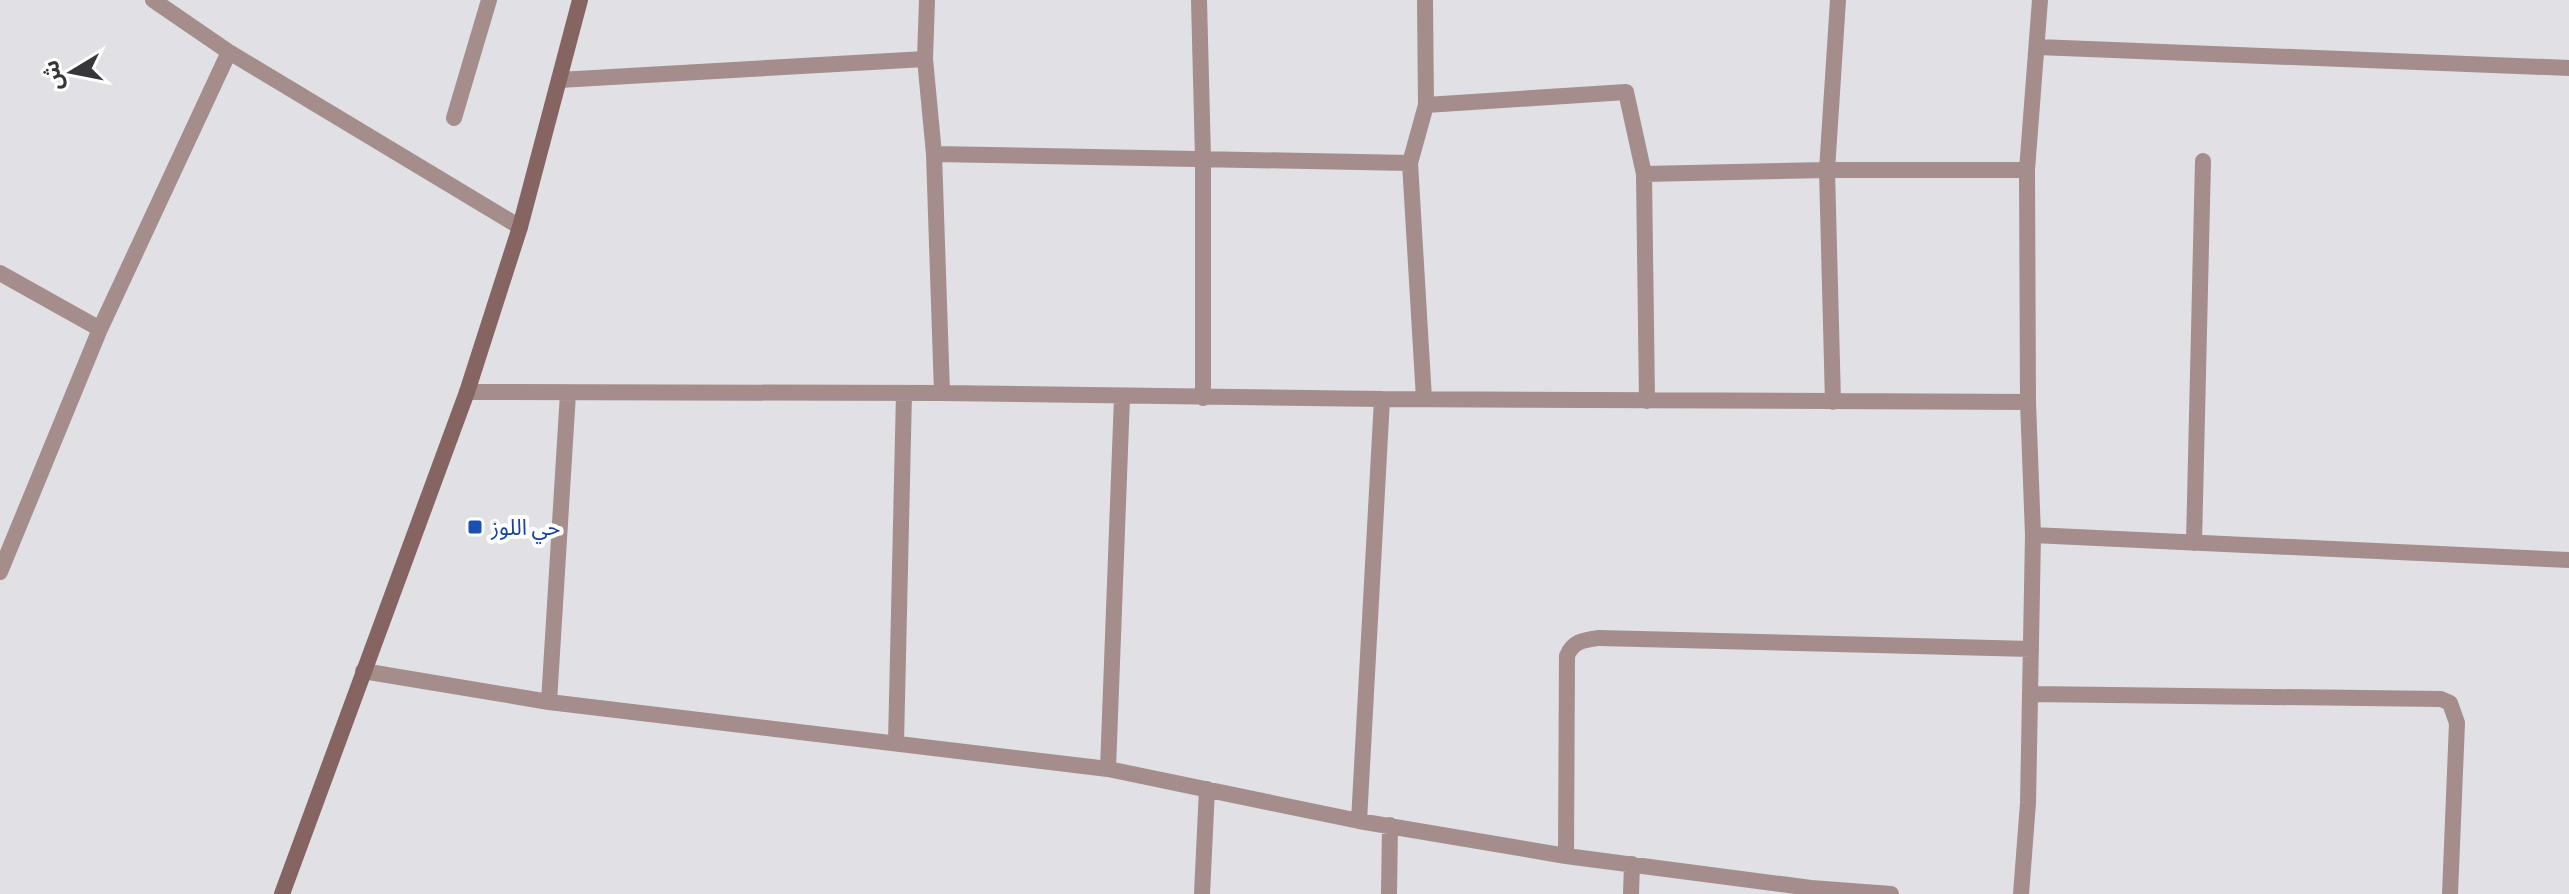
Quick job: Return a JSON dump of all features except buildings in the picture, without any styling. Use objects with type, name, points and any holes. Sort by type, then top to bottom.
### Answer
[{"type":"street","points":[[153,0],[229,52],[520,227]]},
{"type":"street","points":[[454,118],[489,0]]},
{"type":"street","points":[[282,894],[467,392],[520,227],[580,0]]},
{"type":"street","points":[[927,0],[925,59],[934,154],[942,393]]},
{"type":"street","points":[[1199,0],[1203,158],[1203,398]]},
{"type":"street","points":[[1424,399],[1410,163],[1426,105],[1425,0]]},
{"type":"street","points":[[1833,402],[1827,170],[1838,0]]},
{"type":"street","points":[[2021,894],[2028,803],[2033,535],[2028,402],[2027,170],[2040,0]]},
{"type":"street","points":[[2038,47],[2569,68]]},
{"type":"street","points":[[0,572],[100,329],[229,52]]},
{"type":"street","points":[[559,80],[925,59]]},
{"type":"street","points":[[1426,105],[1626,92],[1644,174],[1647,401]]},
{"type":"street","points":[[934,154],[1410,163]]},
{"type":"street","points":[[2194,543],[2203,161]]},
{"type":"street","points":[[1644,174],[2027,170]]},
{"type":"street","points":[[0,273],[100,329]]},
{"type":"street","points":[[467,392],[2028,402]]},
{"type":"street","points":[[549,702],[568,393]]},
{"type":"street","points":[[896,743],[904,393]]},
{"type":"street","points":[[1108,769],[1122,397]]},
{"type":"street","points":[[1359,821],[1382,399]]},
{"type":"street","points":[[2033,535],[2569,560]]},
{"type":"street","points":[[1566,856],[1567,656],[1571,647],[1580,641],[1599,638],[2031,649]]},
{"type":"street","points":[[363,671],[549,702],[1108,769],[1359,821],[1566,856],[1811,891],[1891,894]]},
{"type":"street","points":[[2030,694],[2441,699],[2450,703],[2457,723],[2450,894]]},
{"type":"street","points":[[1202,894],[1207,789]]},
{"type":"street","points":[[1389,894],[1390,825]]},
{"type":"street","points":[[1631,894],[1632,864]]},
{"type":"place","name":"حي اللوز","points":[[475,527]]}]
